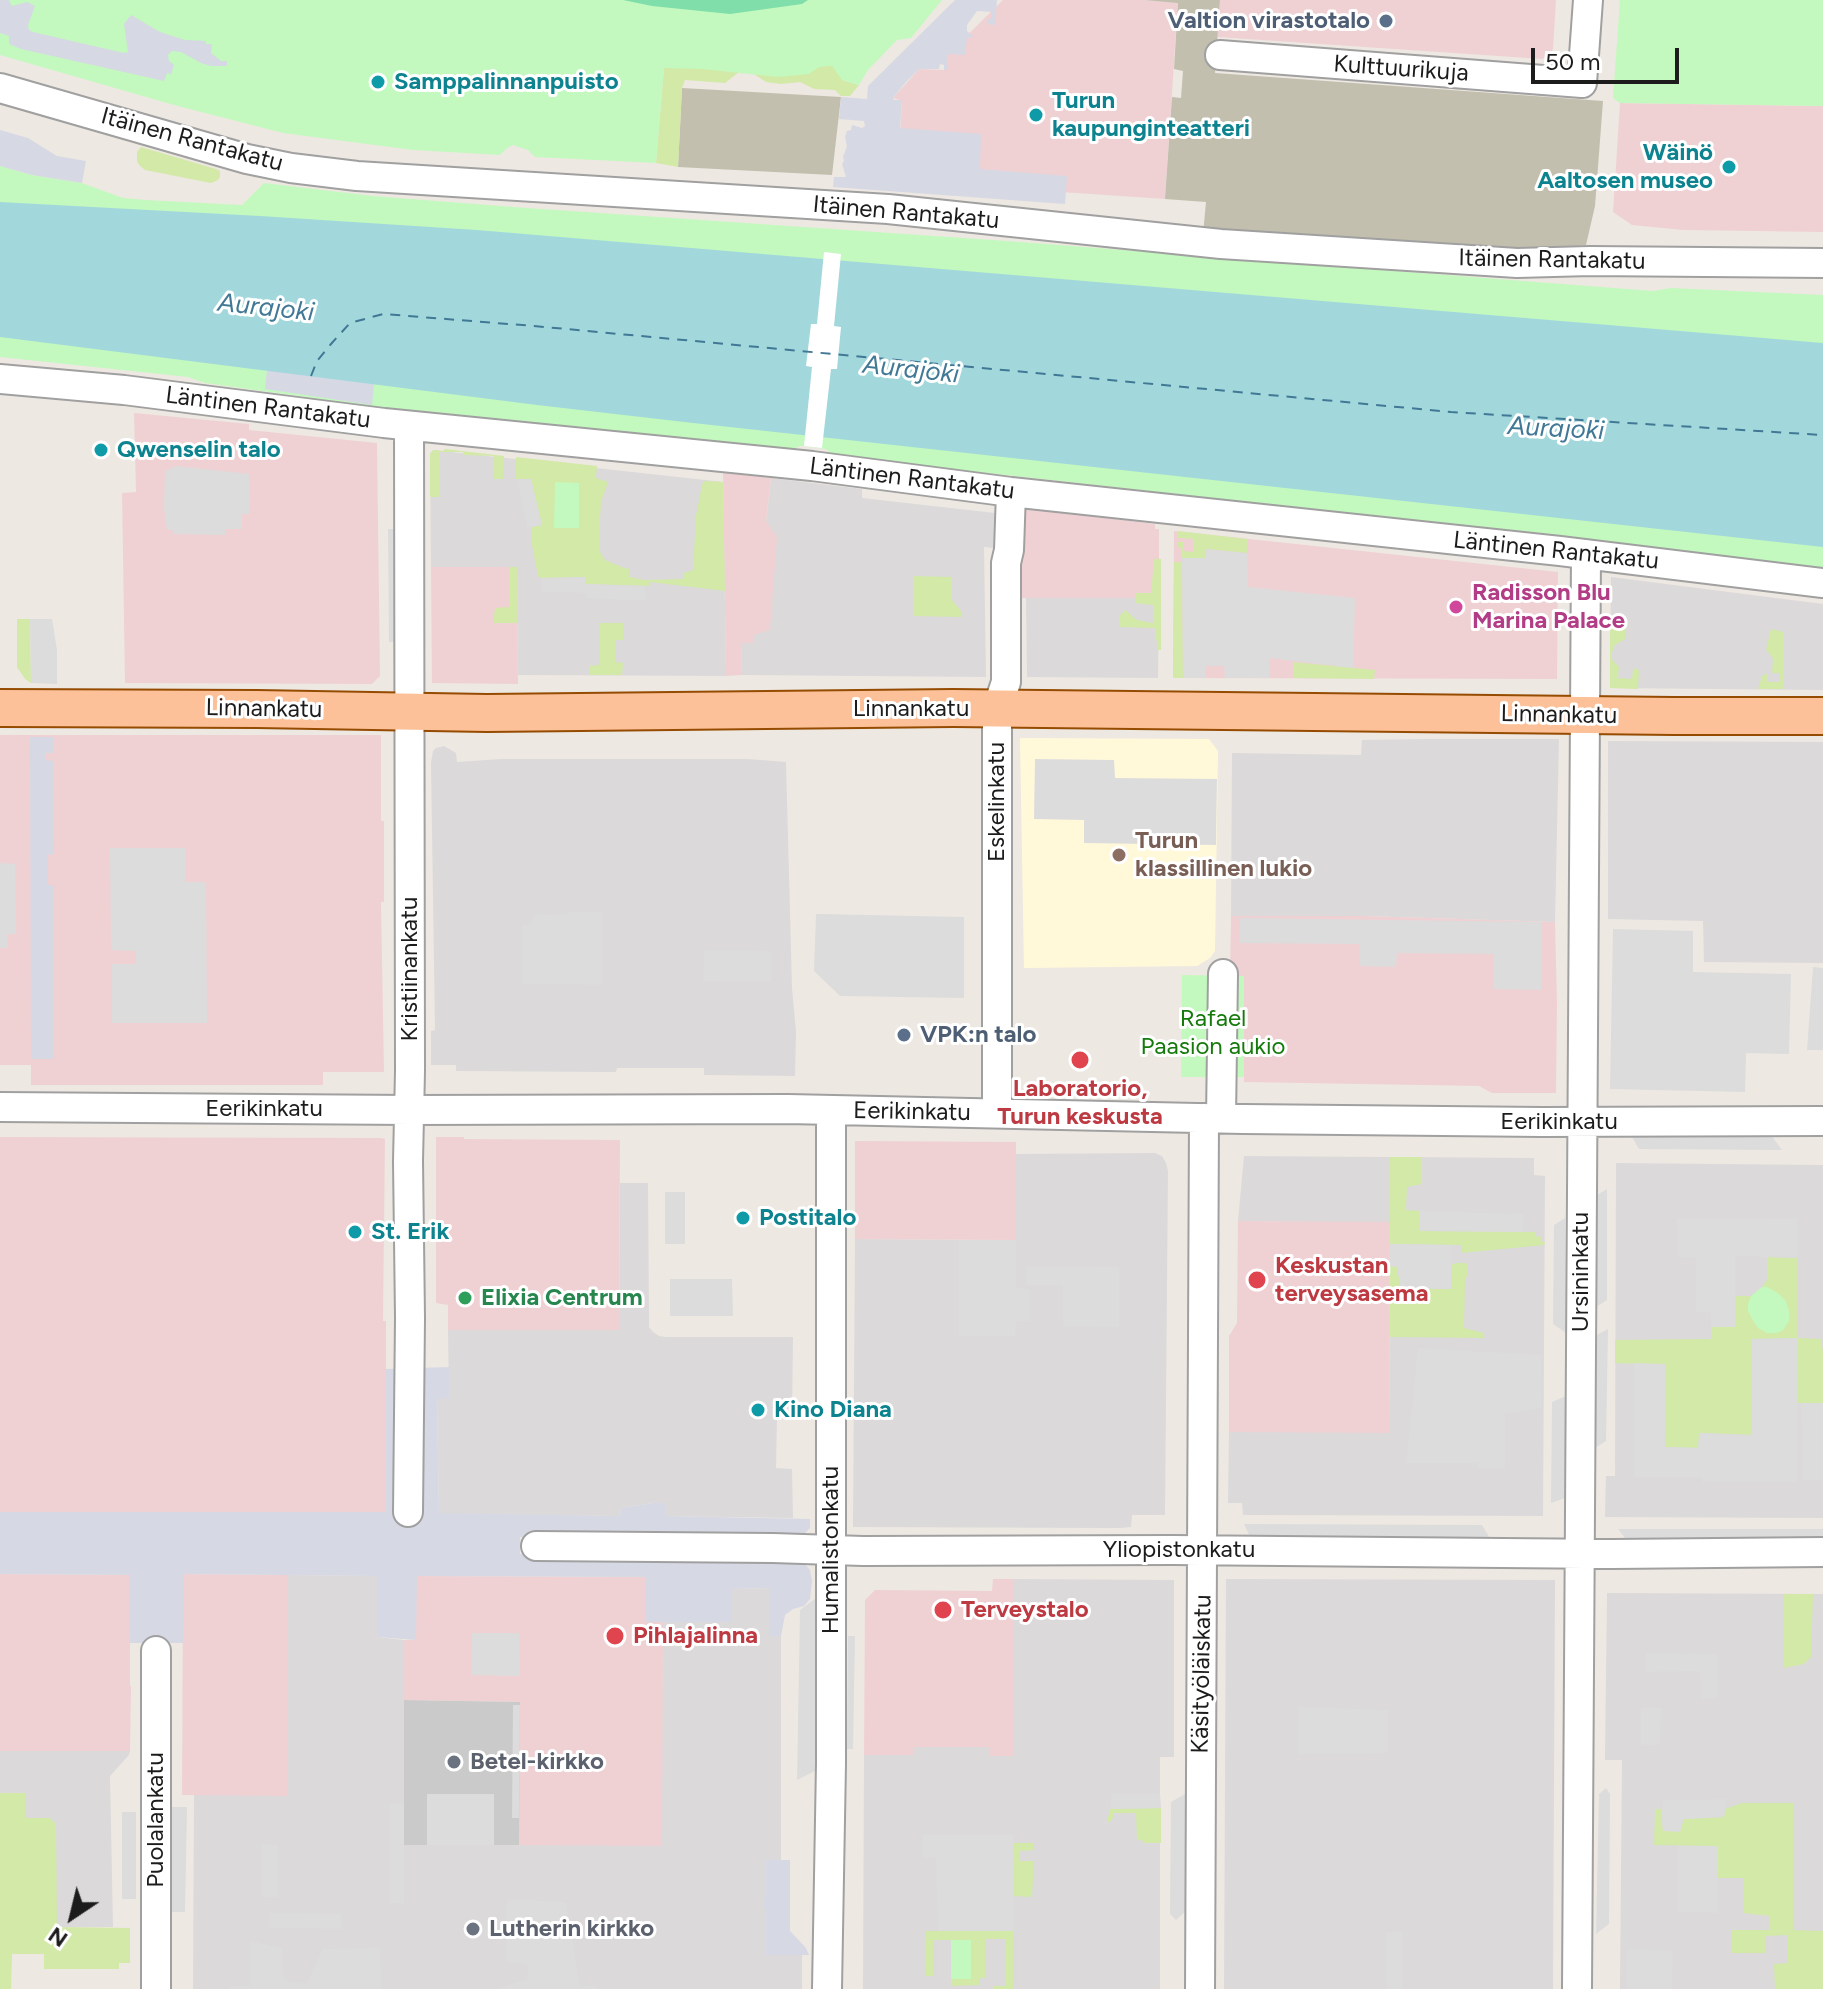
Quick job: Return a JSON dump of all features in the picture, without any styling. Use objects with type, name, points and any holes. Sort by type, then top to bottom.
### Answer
[{"type":"main road","name":"Linnankatu","points":[[0,708],[503,713],[997,709],[1823,716]]},
{"type":"street","name":"Kulttuurikuja","points":[[1220,55],[1582,83],[1588,0]]},
{"type":"street","name":"Itäinen Rantakatu","points":[[0,88],[247,159],[357,176],[888,209],[1221,244],[1517,263],[1823,263]]},
{"type":"street","name":"Läntinen Rantakatu","points":[[0,379],[124,390],[409,426],[807,466],[1011,492],[1586,554],[1823,583]]},
{"type":"street","name":"Kristiinankatu","points":[[408,1512],[409,426]]},
{"type":"street","name":"Eskelinkatu","points":[[997,1113],[997,709],[1006,682],[1006,563],[1011,492]]},
{"type":"street","name":"Ursininkatu","points":[[1577,1989],[1586,554]]},
{"type":"street","points":[[1212,1118],[1223,974]]},
{"type":"street","name":"Eerikinkatu","points":[[0,1107],[679,1108],[1212,1118],[1823,1121]]},
{"type":"street","name":"Humalistonkatu","points":[[827,1989],[831,1774],[831,1110]]},
{"type":"street","name":"Käsityöläiskatu","points":[[1200,1989],[1203,1550],[1212,1118]]},
{"type":"street","name":"Yliopistonkatu","points":[[536,1546],[831,1550],[1823,1552]]},
{"type":"street","name":"Puolalankatu","points":[[156,1651],[156,1989]]},
{"type":"shaded area","points":[[0,0],[9,0],[12,6],[27,2],[35,6],[28,25],[33,32],[124,53],[128,52],[124,24],[131,15],[160,32],[212,44],[211,53],[221,61],[227,61],[227,66],[211,66],[172,51],[168,55],[174,65],[164,81],[21,49],[9,44],[9,36],[0,33]]},
{"type":"shaded area","points":[[955,0],[997,0],[995,25],[987,24],[991,12],[977,11],[967,25],[967,31],[974,37],[967,37],[965,55],[948,54],[947,70],[940,64],[939,69],[919,69],[906,82],[893,98],[902,100],[900,128],[981,134],[980,169],[1067,176],[1065,204],[833,187],[834,177],[846,177],[842,164],[847,131],[851,130],[852,125],[865,126],[864,121],[839,119],[841,97],[867,99],[868,86]]},
{"type":"shaded area","name":"Turun kaupunginteatteri","points":[[1003,0],[1178,2],[1165,199],[897,181],[902,101],[893,98],[919,69],[946,70],[948,54]]},
{"type":"shaded area","points":[[1144,0],[1220,0],[1215,73],[1603,101],[1595,206],[1586,245],[1515,255],[1203,234],[1206,202],[1165,199],[1172,97],[1181,98],[1183,71],[1174,69],[1178,3]]},
{"type":"shaded area","name":"Valtion virastotalo","points":[[1220,0],[1556,0],[1553,49],[1549,56],[1542,59],[1217,37]]},
{"type":"shaded area","points":[[682,88],[841,97],[832,175],[678,167]]},
{"type":"shaded area","name":"Wäinö Aaltosen museo","points":[[1620,103],[1823,106],[1823,232],[1683,230],[1632,225],[1613,212]]},
{"type":"shaded area","points":[[0,130],[28,138],[57,156],[86,161],[82,183],[0,166]]},
{"type":"shaded area","points":[[267,370],[374,383],[372,405],[265,389]]},
{"type":"shaded area","points":[[134,413],[249,424],[249,430],[377,443],[380,676],[372,684],[125,683],[122,493],[136,492]]},
{"type":"shaded area","points":[[433,450],[723,482],[726,676],[518,675],[517,568],[431,567],[430,454]]},
{"type":"shaded area","points":[[176,466],[249,474],[250,514],[242,514],[242,529],[226,529],[225,535],[174,534],[174,530],[167,530],[165,471]]},
{"type":"shaded area","points":[[723,472],[771,478],[766,521],[777,537],[770,630],[754,635],[753,643],[742,643],[741,675],[726,676]]},
{"type":"shaded area","points":[[771,478],[862,489],[862,498],[1004,514],[1005,549],[984,547],[986,677],[741,675],[742,643],[753,635]]},
{"type":"shaded area","points":[[517,479],[531,479],[542,525],[527,528]]},
{"type":"shaded area","points":[[1019,507],[1155,524],[1155,529],[1159,529],[1159,598],[1017,598]]},
{"type":"shaded area","points":[[388,529],[402,529],[399,642],[389,642]]},
{"type":"shaded area","points":[[1174,531],[1558,572],[1557,679],[1173,678]]},
{"type":"shaded area","points":[[1205,549],[1247,553],[1248,587],[1355,598],[1353,668],[1270,658],[1269,678],[1225,678],[1224,666],[1206,666],[1206,678],[1183,678],[1182,558],[1205,558]]},
{"type":"shaded area","points":[[431,567],[517,567],[518,684],[432,683]]},
{"type":"shaded area","points":[[586,577],[586,584],[645,586],[645,601],[586,598],[586,593],[542,592],[541,578]]},
{"type":"shaded area","points":[[1611,577],[1823,604],[1823,690],[1610,688]]},
{"type":"shaded area","points":[[1026,598],[1159,598],[1158,678],[1027,677]]},
{"type":"shaded area","points":[[30,619],[52,619],[57,650],[57,684],[31,683]]},
{"type":"shaded area","points":[[0,735],[381,735],[384,1072],[323,1072],[323,1085],[31,1085],[31,1065],[0,1065]]},
{"type":"shaded area","points":[[30,737],[53,737],[53,753],[46,753],[45,757],[53,761],[54,854],[48,855],[48,885],[54,885],[54,1059],[31,1059]]},
{"type":"shaded area","name":"Turun klassillinen lukio","points":[[1020,738],[1209,739],[1218,751],[1215,951],[1210,958],[1197,966],[1024,968]]},
{"type":"shaded area","points":[[1559,739],[1555,922],[1365,916],[1231,916],[1232,753],[1361,755],[1362,740]]},
{"type":"shaded area","points":[[1608,741],[1823,742],[1823,963],[1704,962],[1703,921],[1608,919]]},
{"type":"shaded area","points":[[444,746],[456,753],[457,762],[501,759],[748,759],[786,762],[795,1076],[704,1075],[704,1068],[617,1068],[616,1072],[456,1071],[456,1065],[431,1065],[431,1031],[435,1030],[431,763],[433,751]]},
{"type":"shaded area","points":[[1035,759],[1114,760],[1115,778],[1217,779],[1216,845],[1084,843],[1084,820],[1034,819]]},
{"type":"shaded area","points":[[110,848],[185,848],[185,882],[206,882],[207,1023],[112,1023],[112,964],[136,964],[136,951],[111,950]]},
{"type":"shaded area","points":[[0,863],[15,864],[16,934],[7,934],[8,948],[0,948]]},
{"type":"shaded area","points":[[602,912],[602,985],[522,984],[522,925],[530,925],[533,915]]},
{"type":"shaded area","points":[[816,914],[964,917],[964,998],[840,996],[814,971]]},
{"type":"shaded area","points":[[1231,916],[1365,916],[1555,922],[1556,1093],[1492,1093],[1479,1086],[1244,1082],[1244,976],[1230,976]]},
{"type":"shaded area","points":[[1240,918],[1541,922],[1541,990],[1494,989],[1494,954],[1397,953],[1396,967],[1360,966],[1359,944],[1239,943]]},
{"type":"shaded area","points":[[1613,929],[1693,931],[1693,972],[1791,974],[1789,1054],[1746,1053],[1745,1092],[1610,1089]]},
{"type":"shaded area","points":[[704,950],[771,951],[771,982],[703,981]]},
{"type":"shaded area","points":[[1813,967],[1823,968],[1823,1050],[1807,1050]]},
{"type":"shaded area","points":[[1629,1132],[1771,1135],[1782,1150],[1639,1149]]},
{"type":"shaded area","points":[[0,1137],[385,1139],[383,1321],[386,1321],[386,1513],[0,1512]]},
{"type":"shaded area","points":[[436,1137],[620,1140],[619,1330],[448,1330],[448,1305],[436,1303]]},
{"type":"shaded area","points":[[855,1141],[1016,1142],[1016,1240],[855,1239]]},
{"type":"shaded area","points":[[1155,1153],[1162,1156],[1168,1171],[1165,1515],[1132,1515],[1131,1527],[1120,1528],[853,1527],[855,1239],[1015,1240],[1015,1154]]},
{"type":"shaded area","points":[[1244,1156],[1534,1158],[1534,1175],[1545,1176],[1543,1516],[1243,1515],[1242,1503],[1228,1503],[1229,1432],[1389,1432],[1390,1223],[1238,1221]]},
{"type":"shaded area","points":[[1616,1163],[1823,1165],[1823,1518],[1605,1517],[1606,1476],[1615,1476]]},
{"type":"shaded area","points":[[620,1183],[648,1183],[649,1327],[653,1332],[666,1337],[793,1337],[792,1414],[777,1415],[776,1468],[792,1469],[793,1518],[665,1516],[665,1503],[621,1508],[620,1516],[439,1514],[437,1398],[449,1398],[448,1330],[619,1330]]},
{"type":"shaded area","points":[[1607,1189],[1607,1300],[1593,1309],[1592,1198]]},
{"type":"shaded area","points":[[665,1192],[685,1192],[685,1244],[665,1244]]},
{"type":"shaded area","points":[[1420,1211],[1524,1214],[1523,1232],[1420,1231]]},
{"type":"shaded area","points":[[1565,1218],[1566,1333],[1553,1324],[1554,1225]]},
{"type":"shaded area","points":[[1677,1218],[1797,1219],[1797,1258],[1735,1256],[1735,1327],[1711,1327],[1711,1312],[1696,1312],[1696,1258],[1678,1257]]},
{"type":"shaded area","points":[[1238,1221],[1390,1222],[1389,1433],[1229,1432],[1229,1336],[1237,1323]]},
{"type":"shaded area","points":[[959,1240],[1016,1240],[1016,1288],[1029,1289],[1029,1321],[1016,1321],[1015,1336],[959,1336]]},
{"type":"shaded area","points":[[1390,1244],[1451,1245],[1451,1289],[1414,1289],[1412,1304],[1399,1302],[1400,1284],[1397,1267],[1390,1266]]},
{"type":"shaded area","points":[[1026,1266],[1119,1267],[1119,1327],[1063,1326],[1063,1285],[1026,1285]]},
{"type":"shaded area","points":[[670,1279],[732,1279],[733,1316],[670,1316]]},
{"type":"shaded area","points":[[1608,1329],[1606,1441],[1592,1450],[1593,1337]]},
{"type":"shaded area","points":[[1798,1338],[1797,1482],[1702,1482],[1701,1477],[1634,1477],[1634,1363],[1666,1364],[1665,1447],[1698,1448],[1699,1433],[1752,1435],[1752,1339]]},
{"type":"shaded area","points":[[1418,1348],[1541,1355],[1541,1408],[1505,1414],[1505,1468],[1478,1468],[1477,1463],[1406,1463]]},
{"type":"shaded area","points":[[449,1367],[449,1398],[437,1399],[439,1513],[620,1516],[621,1508],[665,1503],[665,1516],[810,1519],[810,1528],[804,1534],[777,1540],[520,1537],[520,1554],[780,1555],[803,1562],[810,1570],[810,1599],[804,1606],[785,1615],[781,1636],[769,1636],[769,1588],[732,1589],[731,1622],[646,1622],[645,1577],[417,1576],[416,1640],[378,1637],[377,1576],[184,1574],[183,1643],[130,1643],[129,1575],[0,1574],[0,1512],[386,1512],[386,1369]]},
{"type":"shaded area","points":[[1566,1396],[1568,1497],[1551,1503],[1552,1402]]},
{"type":"shaded area","points":[[1801,1403],[1823,1403],[1823,1480],[1803,1480]]},
{"type":"shaded area","points":[[1244,1524],[1482,1525],[1491,1540],[1251,1539]]},
{"type":"shaded area","points":[[1618,1529],[1823,1529],[1823,1543],[1628,1542]]},
{"type":"shaded area","points":[[0,1574],[130,1575],[130,1751],[0,1751]]},
{"type":"shaded area","points":[[183,1574],[287,1575],[287,1796],[182,1795]]},
{"type":"shaded area","points":[[287,1575],[378,1576],[378,1637],[404,1640],[404,1844],[661,1845],[663,1622],[731,1622],[731,1589],[770,1588],[769,1636],[781,1636],[781,1860],[766,1861],[763,1908],[766,1909],[766,1954],[802,1955],[802,1989],[193,1989],[194,1795],[287,1795]]},
{"type":"shaded area","points":[[416,1576],[646,1577],[646,1622],[663,1622],[662,1846],[519,1845],[519,1702],[404,1700],[404,1640],[416,1640]]},
{"type":"shaded area","points":[[993,1579],[1013,1579],[1014,1756],[990,1756],[989,1747],[914,1747],[914,1755],[864,1755],[865,1600],[875,1590],[992,1591]]},
{"type":"shaded area","points":[[1013,1579],[1174,1580],[1174,1757],[1160,1757],[1160,1989],[863,1989],[864,1755],[913,1755],[914,1747],[990,1747],[1013,1756]]},
{"type":"shaded area","points":[[1226,1579],[1555,1580],[1553,1989],[1224,1989]]},
{"type":"shaded area","points":[[1607,1593],[1823,1594],[1823,1989],[1620,1989],[1622,1760],[1605,1760]]},
{"type":"shaded area","points":[[816,1598],[815,1771],[797,1780],[800,1610]]},
{"type":"shaded area","points":[[472,1633],[519,1633],[520,1676],[471,1675]]},
{"type":"shaded area","points":[[848,1636],[855,1636],[853,1749],[847,1749]]},
{"type":"shaded area","points":[[1646,1653],[1717,1654],[1718,1698],[1701,1699],[1700,1671],[1646,1672]]},
{"type":"shaded area","points":[[404,1700],[520,1702],[519,1845],[404,1845]]},
{"type":"shaded area","points":[[513,1705],[520,1705],[519,1818],[512,1818]]},
{"type":"shaded area","points":[[1299,1707],[1388,1710],[1388,1753],[1298,1754]]},
{"type":"shaded area","points":[[1641,1708],[1661,1708],[1660,1745],[1641,1745]]},
{"type":"shaded area","points":[[0,1751],[130,1751],[110,1776],[113,1927],[0,1927]]},
{"type":"shaded area","points":[[1606,1788],[1610,1794],[1609,1924],[1596,1934],[1599,1794]]},
{"type":"shaded area","points":[[427,1794],[494,1794],[494,1845],[427,1845]]},
{"type":"shaded area","points":[[1111,1794],[1160,1794],[1161,1808],[1111,1809]]},
{"type":"shaded area","points":[[1185,1794],[1186,1911],[1176,1920],[1170,1914],[1171,1802]]},
{"type":"shaded area","points":[[1727,1799],[1724,1817],[1684,1819],[1680,1832],[1663,1831],[1663,1800]]},
{"type":"shaded area","points":[[390,1804],[404,1804],[404,1903],[389,1903]]},
{"type":"shaded area","points":[[171,1807],[187,1807],[185,1912],[170,1912]]},
{"type":"shaded area","points":[[122,1812],[136,1812],[136,1899],[122,1899]]},
{"type":"shaded area","points":[[922,1835],[1014,1835],[1013,1931],[938,1931],[936,1858],[922,1858]]},
{"type":"shaded area","points":[[262,1844],[278,1845],[277,1897],[262,1897]]},
{"type":"shaded area","points":[[1678,1846],[1718,1846],[1718,1913],[1678,1912]]},
{"type":"shaded area","points":[[766,1860],[790,1860],[790,1931],[809,1955],[766,1955],[766,1909],[763,1909],[763,1898],[766,1898]]},
{"type":"shaded area","points":[[507,1899],[566,1902],[580,1987],[595,1985],[597,1989],[495,1989],[529,1979],[527,1964],[506,1962]]},
{"type":"shaded area","points":[[269,1913],[341,1914],[341,1929],[269,1928]]},
{"type":"shaded area","points":[[1386,1932],[1402,1932],[1402,1989],[1387,1989]]},
{"type":"shaded area","points":[[250,1941],[282,1948],[284,1981],[307,1984],[322,1949],[380,1948],[381,1989],[230,1989],[230,1986],[250,1986]]},
{"type":"shaded area","points":[[1627,1949],[1673,1950],[1672,1989],[1627,1989]]},
{"type":"green space","name":"Samppalinnanpuisto","points":[[0,0],[942,0],[911,38],[897,40],[868,70],[859,85],[842,80],[832,66],[819,67],[809,74],[778,77],[664,68],[656,163],[535,157],[528,150],[513,145],[500,155],[413,150],[283,133],[0,55]]},
{"type":"green space","points":[[623,0],[808,0],[802,4],[730,14]]},
{"type":"green space","points":[[1620,0],[1823,0],[1823,106],[1620,103],[1613,98]]},
{"type":"green space","points":[[833,29],[842,80],[859,85],[850,96],[841,96],[835,90],[814,89],[800,82],[766,82],[754,74],[739,72],[725,83],[685,80],[678,167],[656,163],[664,68]]},
{"type":"green space","points":[[141,147],[216,169],[220,171],[220,177],[211,183],[145,170],[137,161],[137,152]]},
{"type":"green space","points":[[0,166],[82,183],[123,198],[146,200],[242,205],[264,183],[373,196],[513,207],[1653,291],[1671,288],[1823,295],[1823,569],[835,458],[826,449],[804,446],[789,453],[391,409],[205,383],[188,377],[0,357]]},
{"type":"green space","points":[[433,450],[504,456],[503,479],[494,479],[494,456],[440,452],[439,497],[430,497],[430,454]]},
{"type":"green space","points":[[516,457],[597,466],[596,478],[608,482],[601,502],[600,552],[605,560],[629,569],[630,577],[644,580],[683,579],[684,573],[693,570],[696,516],[702,485],[704,481],[723,482],[725,591],[650,582],[649,586],[585,584],[585,577],[541,578],[532,545],[532,527],[542,525],[531,480],[515,479]]},
{"type":"green space","points":[[555,482],[579,483],[579,528],[554,528]]},
{"type":"green space","points":[[1178,531],[1247,539],[1247,553],[1206,549],[1205,558],[1181,558],[1178,542],[1184,542],[1184,551],[1193,552],[1193,539],[1178,538]]},
{"type":"green space","points":[[1154,559],[1161,559],[1161,650],[1158,650],[1158,641],[1155,640],[1155,628],[1119,627],[1119,617],[1125,610],[1137,620],[1153,623],[1153,605],[1135,603],[1136,593],[1151,593]]},
{"type":"green space","points":[[1174,562],[1182,562],[1183,678],[1173,678]]},
{"type":"green space","points":[[509,567],[517,567],[518,623],[494,623],[495,608],[509,607]]},
{"type":"green space","points":[[913,576],[952,577],[952,600],[961,611],[961,617],[913,616]]},
{"type":"green space","points":[[1610,618],[1627,620],[1625,639],[1615,645],[1611,655],[1619,667],[1618,678],[1632,679],[1633,668],[1639,670],[1638,689],[1610,688]]},
{"type":"green space","points":[[17,619],[30,619],[31,683],[17,667]]},
{"type":"green space","points":[[600,623],[623,623],[623,640],[615,640],[615,662],[623,663],[622,675],[589,675],[589,666],[599,665]]},
{"type":"green space","points":[[1771,629],[1784,632],[1784,689],[1758,689],[1762,676],[1768,673],[1768,682],[1780,682],[1780,673],[1772,673],[1773,659],[1766,649]]},
{"type":"green space","points":[[1293,662],[1375,670],[1374,679],[1293,678]]},
{"type":"green space","name":"Rafael Paasion aukio","points":[[1182,975],[1244,976],[1244,1077],[1181,1077]]},
{"type":"green space","points":[[1390,1157],[1422,1157],[1422,1184],[1407,1187],[1406,1210],[1420,1211],[1421,1231],[1535,1232],[1535,1236],[1545,1242],[1544,1245],[1461,1253],[1461,1245],[1390,1244]]},
{"type":"green space","points":[[1767,1257],[1797,1258],[1798,1338],[1752,1339],[1752,1435],[1700,1433],[1699,1448],[1665,1447],[1666,1365],[1615,1363],[1615,1340],[1711,1339],[1711,1327],[1735,1326],[1735,1296],[1751,1296],[1762,1287],[1767,1280]]},
{"type":"green space","points":[[1466,1263],[1468,1266],[1464,1328],[1484,1333],[1484,1338],[1389,1337],[1390,1266],[1397,1267],[1400,1302],[1412,1304],[1414,1289],[1451,1289],[1451,1265]]},
{"type":"green space","points":[[1762,1287],[1778,1293],[1786,1301],[1789,1321],[1777,1333],[1767,1333],[1758,1328],[1748,1311],[1751,1296]]},
{"type":"green space","points":[[1798,1338],[1821,1339],[1823,1403],[1797,1403]]},
{"type":"green space","points":[[1784,1594],[1813,1594],[1811,1657],[1804,1664],[1784,1668]]},
{"type":"green space","points":[[0,1793],[25,1793],[26,1818],[50,1818],[56,1824],[57,1927],[130,1928],[130,1963],[119,1963],[119,1969],[44,1969],[44,1954],[12,1954],[11,1989],[0,1989]]},
{"type":"green space","points":[[1742,1803],[1794,1803],[1793,1930],[1823,1931],[1823,1989],[1775,1989],[1774,1964],[1788,1963],[1788,1935],[1765,1936],[1766,1953],[1732,1953],[1732,1930],[1770,1930],[1770,1916],[1743,1913],[1744,1878],[1718,1878],[1718,1846],[1654,1845],[1655,1809],[1661,1809],[1663,1831],[1684,1819],[1724,1817],[1725,1809]]},
{"type":"green space","points":[[1161,1808],[1161,1843],[1137,1840],[1136,1813],[1113,1813],[1113,1818],[1107,1822],[1110,1809]]},
{"type":"green space","points":[[1013,1843],[1034,1843],[1034,1850],[1019,1851],[1019,1861],[1034,1861],[1032,1897],[1013,1896]]},
{"type":"green space","points":[[925,1931],[1013,1931],[1013,1989],[993,1989],[993,1986],[1005,1986],[1005,1939],[986,1939],[985,1978],[979,1978],[979,1985],[951,1986],[951,1979],[971,1979],[971,1940],[933,1940],[933,1976],[926,1976]]},
{"type":"green space","points":[[951,1940],[971,1940],[971,1979],[951,1979]]},
{"type":"water","name":"Aurajoki","points":[[0,202],[477,230],[1823,343],[1823,547],[693,423],[0,337]]},
{"type":"pier","points":[[824,252],[841,254],[834,326],[841,327],[837,369],[831,369],[822,448],[804,446],[812,367],[806,366],[811,324],[817,324]]},
{"type":"ferry route","points":[[311,376],[317,361],[350,323],[383,314],[1451,412],[1823,435]]},
{"type":"place","name":"Valtion virastotalo","points":[[1386,21]]},
{"type":"place","name":"Samppalinnanpuisto","points":[[378,82]]},
{"type":"place","name":"Turun kaupunginteatteri","points":[[1036,115]]},
{"type":"place","name":"Wäinö Aaltosen museo","points":[[1729,167]]},
{"type":"place","name":"Qwenselin talo","points":[[101,450]]},
{"type":"place","name":"Radisson Blu Marina Palace","points":[[1456,607]]},
{"type":"place","name":"Turun klassillinen lukio","points":[[1119,855]]},
{"type":"place","name":"VPK:n talo","points":[[904,1035]]},
{"type":"place","name":"Laboratorio, Turun keskusta","points":[[1080,1060]]},
{"type":"place","name":"Postitalo","points":[[743,1218]]},
{"type":"place","name":"St. Erik","points":[[355,1232]]},
{"type":"place","name":"Keskustan terveysasema","points":[[1257,1280]]},
{"type":"place","name":"Elixia Centrum","points":[[465,1298]]},
{"type":"place","name":"Kino Diana","points":[[758,1410]]},
{"type":"place","name":"Terveystalo","points":[[943,1610]]},
{"type":"place","name":"Pihlajalinna","points":[[615,1636]]},
{"type":"place","name":"Betel-kirkko","points":[[454,1762]]},
{"type":"place","name":"Lutherin kirkko","points":[[473,1929]]}]
